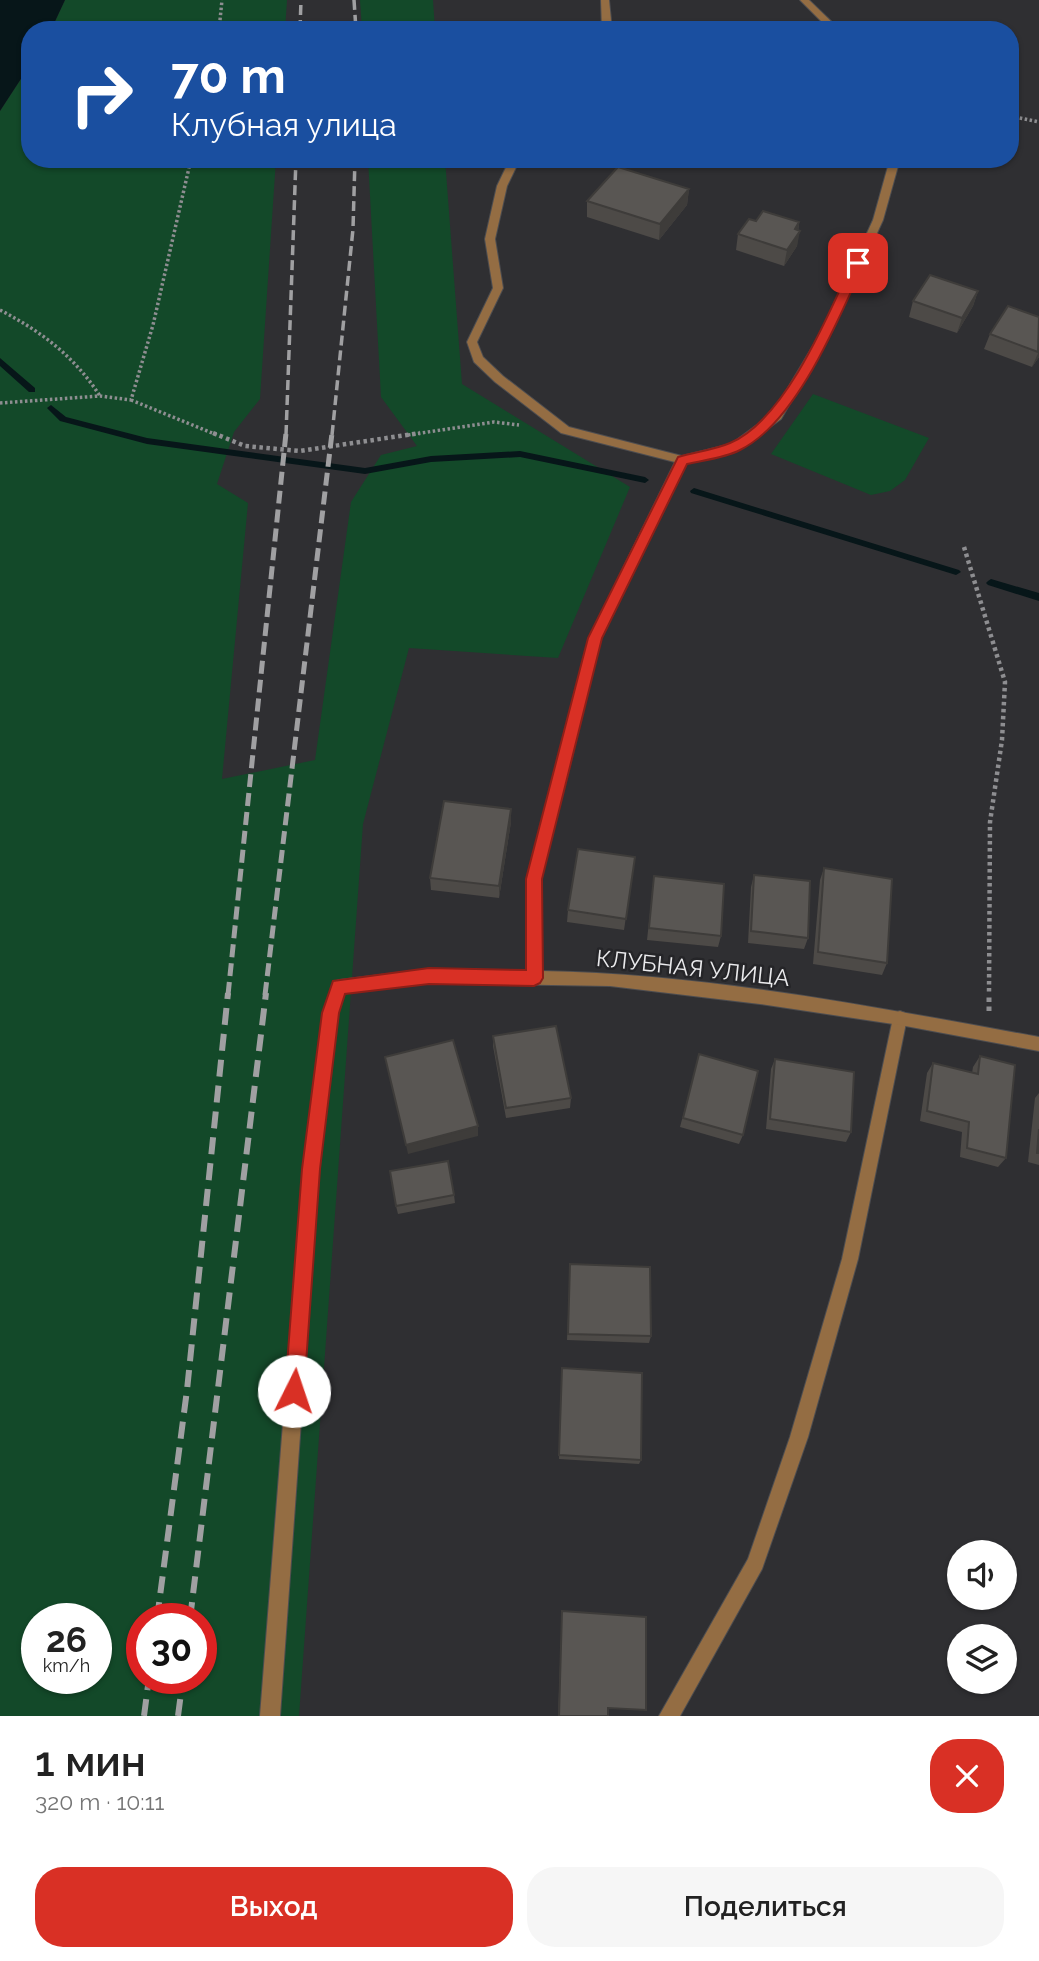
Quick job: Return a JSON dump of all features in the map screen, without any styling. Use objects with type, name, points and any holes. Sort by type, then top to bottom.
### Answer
[{"type":"street","points":[[605,0],[606,21]]},
{"type":"street","points":[[804,0],[826,21]]},
{"type":"street","points":[[511,168],[502,186],[489,239],[498,288],[472,342],[478,359],[565,430],[682,460],[735,447],[776,416],[828,329],[878,220],[892,168]]},
{"type":"street","points":[[534,978],[534,879],[595,638],[682,460]]},
{"type":"street","name":"КЛУБНАЯ УЛИЦА","points":[[270,1716],[311,1169],[330,1013],[339,987],[429,976],[610,979],[900,1018],[1039,1044]]},
{"type":"street","points":[[669,1716],[755,1563],[799,1437],[850,1259],[900,1018]]},
{"type":"path","points":[[220,21],[222,0]]},
{"type":"path","points":[[1019,118],[1039,121]]},
{"type":"path","points":[[131,400],[153,325],[189,168]]},
{"type":"path","points":[[0,310],[43,332],[83,368],[100,396]]},
{"type":"path","points":[[1,401],[100,396],[131,400],[245,446],[300,451],[494,422],[565,430]]},
{"type":"path","points":[[964,547],[1005,681],[1002,740],[990,821],[990,1033]]},
{"type":"green space","points":[[65,0],[287,0],[286,21],[55,21]]},
{"type":"green space","points":[[360,0],[433,0],[434,21],[361,21]]},
{"type":"green space","points":[[21,79],[21,168],[275,168],[260,399],[234,432],[217,484],[248,503],[222,779],[315,760],[351,502],[381,455],[417,446],[381,397],[368,168],[446,168],[462,384],[630,487],[558,658],[409,648],[363,824],[299,1716],[0,1716],[0,111]]},
{"type":"green space","points":[[813,394],[929,438],[905,480],[890,491],[871,495],[771,454]]},
{"type":"shaded area","points":[[0,0],[65,0],[55,21],[21,21],[21,79],[0,111]]},
{"type":"building","points":[[617,168],[689,189],[660,224],[587,201]]},
{"type":"building","points":[[763,211],[799,222],[795,229],[800,231],[787,250],[738,234],[749,219],[756,221]]},
{"type":"building","points":[[930,275],[978,291],[962,318],[913,301]]},
{"type":"building","points":[[1008,306],[1039,317],[1038,352],[990,334]]},
{"type":"building","points":[[444,801],[511,809],[499,886],[430,878]]},
{"type":"building","points":[[578,849],[635,857],[626,919],[568,910]]},
{"type":"building","points":[[824,868],[892,879],[887,963],[818,952]]},
{"type":"building","points":[[754,875],[810,881],[808,938],[751,931]]},
{"type":"building","points":[[654,876],[724,884],[721,936],[649,928]]},
{"type":"building","points":[[556,1026],[571,1098],[506,1108],[493,1036]]},
{"type":"building","points":[[453,1040],[478,1126],[406,1145],[385,1057]]},
{"type":"building","points":[[699,1054],[758,1071],[743,1135],[683,1118]]},
{"type":"building","points":[[980,1056],[1015,1065],[1006,1158],[967,1148],[969,1122],[927,1111],[933,1063],[978,1074]]},
{"type":"building","points":[[775,1059],[854,1072],[851,1132],[770,1119]]},
{"type":"building","points":[[448,1161],[454,1195],[396,1206],[390,1171]]},
{"type":"building","points":[[570,1264],[650,1267],[651,1336],[568,1334]]},
{"type":"building","points":[[562,1368],[642,1373],[641,1460],[559,1455]]},
{"type":"building","points":[[562,1611],[646,1617],[646,1710],[608,1708],[608,1716],[559,1716]]},
{"type":"waterway","points":[[0,361],[32,390]]},
{"type":"waterway","points":[[51,408],[63,419],[147,441],[365,471],[431,459],[520,454],[645,480]]},
{"type":"waterway","points":[[694,491],[956,572]]},
{"type":"waterway","points":[[991,583],[1039,597]]},
{"type":"railway","points":[[300,21],[301,0]]},
{"type":"railway","points":[[354,0],[355,21]]},
{"type":"railway","points":[[286,435],[296,168]]},
{"type":"railway","points":[[332,435],[353,229],[355,168]]},
{"type":"railway","points":[[228,995],[286,433]]},
{"type":"railway","points":[[265,995],[332,433]]},
{"type":"railway","points":[[159,1603],[187,1390],[228,993]]},
{"type":"railway","points":[[192,1603],[266,993]]},
{"type":"railway","points":[[144,1716],[147,1694]]},
{"type":"railway","points":[[178,1716],[181,1694]]},
{"type":"route","points":[[294,1391],[311,1169],[330,1013],[339,987],[429,976],[534,978],[534,879],[595,638],[637,557],[682,460],[735,447],[776,416],[828,329],[858,263]]}]
